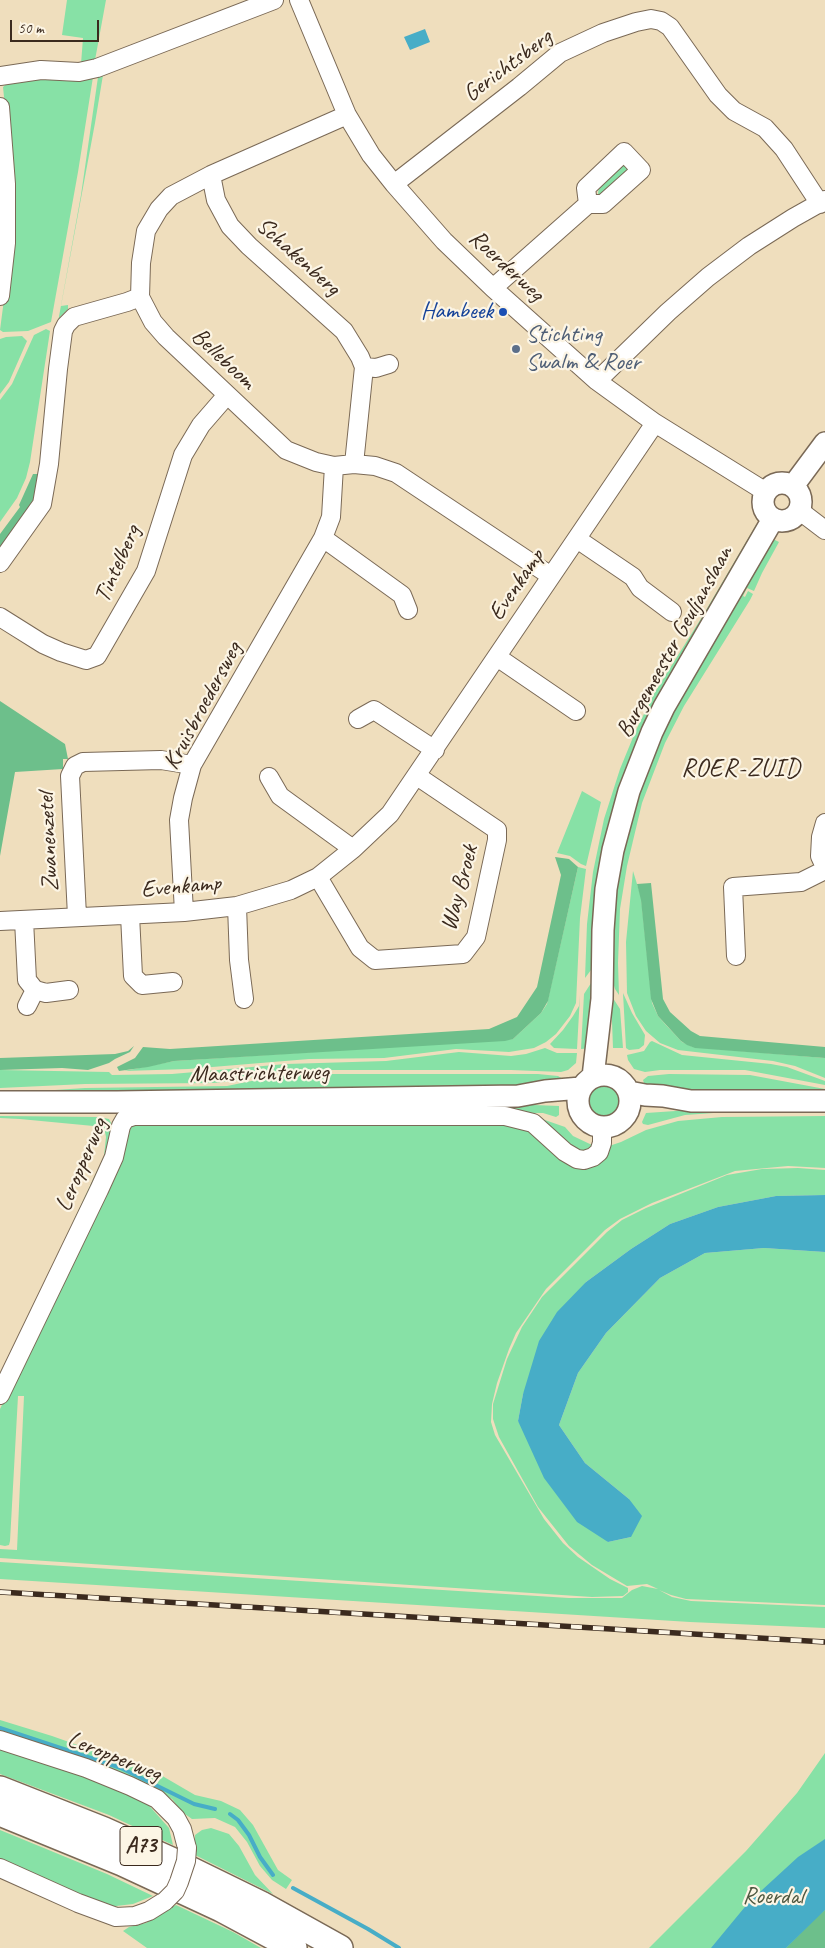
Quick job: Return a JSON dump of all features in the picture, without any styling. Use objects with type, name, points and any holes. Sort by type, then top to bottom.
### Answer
[{"type":"highway","name":"A73","points":[[0,1789],[104,1830],[171,1860],[260,1904],[340,1948]]},
{"type":"highway","name":"A73","points":[[0,1813],[122,1863],[221,1909],[294,1948]]},
{"type":"main road","points":[[793,486],[825,443]]},
{"type":"main road","points":[[785,483],[793,486],[800,496],[800,511],[789,520],[783,522],[773,519],[766,513],[763,506],[766,492],[778,484],[785,483]]},
{"type":"main road","name":"Burgemeester Geuljanslaan","points":[[587,1083],[602,999],[603,930],[606,889],[613,850],[628,791],[664,707],[773,519]]},
{"type":"main road","name":"Burgemeester Geuljanslaan","points":[[602,999],[609,1041],[609,1059],[622,1084]]},
{"type":"main road","points":[[622,1084],[630,1103],[627,1114],[618,1124],[602,1128],[590,1124],[579,1110],[578,1100],[587,1083],[603,1075],[622,1084],[645,1096],[663,1096],[691,1101],[825,1101]]},
{"type":"main road","name":"Maastrichterweg","points":[[0,1102],[518,1096],[587,1083]]},
{"type":"main road","name":"Maastrichterweg","points":[[518,1096],[560,1103],[579,1110]]},
{"type":"main road","points":[[627,1114],[644,1108],[662,1107],[691,1101]]},
{"type":"street","points":[[0,76],[41,70],[79,72],[97,68],[274,0]]},
{"type":"street","name":"Roerderweg","points":[[299,0],[347,115],[371,154],[394,184],[444,241],[493,288],[597,380],[655,423],[766,492]]},
{"type":"street","name":"Gerichtsberg","points":[[394,184],[560,53],[603,32],[651,19],[661,21],[670,27],[718,96],[734,111],[765,128],[784,149],[822,202]]},
{"type":"street","points":[[0,107],[6,184],[6,243],[0,296]]},
{"type":"street","name":"Belleboom","points":[[347,115],[211,175],[170,196],[159,209],[146,231],[141,262],[140,296],[152,322],[166,337],[286,450],[316,462],[334,466],[354,464],[375,466],[396,473],[551,576]]},
{"type":"street","name":"Schakenberg","points":[[211,175],[216,200],[230,226],[249,246],[344,331],[364,367]]},
{"type":"street","points":[[597,380],[668,312],[708,277],[749,246],[822,202]]},
{"type":"street","points":[[493,288],[596,204]]},
{"type":"street","points":[[0,562],[42,504],[49,464],[63,331],[66,325],[74,317],[127,302],[140,296]]},
{"type":"street","points":[[354,464],[364,367],[376,368],[389,364]]},
{"type":"street","name":"Tintelberg","points":[[0,616],[43,644],[61,652],[86,660],[97,656],[146,571],[184,455],[202,425],[228,395]]},
{"type":"street","name":"Evenkamp","points":[[0,921],[184,912],[237,906],[291,890],[318,877],[353,849],[390,814],[655,423]]},
{"type":"street","name":"Kruisbroedersweg","points":[[184,912],[179,820],[192,766],[323,538],[331,517],[334,466]]},
{"type":"street","points":[[800,511],[825,530]]},
{"type":"street","points":[[323,538],[402,595],[408,610]]},
{"type":"street","name":"Evenkamp","points":[[577,539],[633,577],[640,588],[672,612]]},
{"type":"street","name":"Evenkamp","points":[[497,657],[576,711]]},
{"type":"street","points":[[358,719],[374,710],[435,750]]},
{"type":"street","name":"Zwanenzetel","points":[[77,916],[70,776],[75,766],[83,762],[161,760],[192,766]]},
{"type":"street","name":"Way Broek","points":[[318,877],[360,948],[376,960],[463,954],[476,937],[497,840],[497,830],[417,776]]},
{"type":"street","points":[[269,777],[280,796],[353,849]]},
{"type":"street","points":[[736,956],[732,887],[801,882],[825,868],[820,856],[821,837],[825,823]]},
{"type":"street","name":"Evenkamp","points":[[237,906],[239,960],[244,999]]},
{"type":"street","name":"Evenkamp","points":[[130,915],[133,976],[142,985],[173,982]]},
{"type":"street","points":[[24,920],[27,980],[31,998],[46,992],[69,990]]},
{"type":"street","name":"Leropperweg","points":[[0,1395],[114,1157],[121,1126],[125,1119],[134,1116],[505,1116],[533,1124],[565,1152],[576,1159],[584,1160],[594,1157],[599,1152],[602,1144],[602,1128]]},
{"type":"street","name":"Leropperweg","points":[[0,1740],[86,1768],[157,1799],[176,1818],[182,1829],[187,1848],[186,1861],[175,1891],[165,1901],[149,1911],[134,1916],[116,1917],[78,1903],[0,1868]]},
{"type":"green space","points":[[67,0],[106,0],[95,60],[81,64],[83,38],[62,35]]},
{"type":"green space","points":[[103,75],[61,306],[68,305],[68,309],[58,322],[81,195],[98,77]]},
{"type":"green space","points":[[93,77],[51,322],[28,331],[3,332],[0,330],[13,231],[15,231],[16,195],[14,195],[3,87],[11,80]]},
{"type":"green space","points":[[630,161],[635,165],[600,196],[598,194],[599,186],[614,168]]},
{"type":"green space","points":[[46,329],[50,331],[30,462],[26,478],[17,498],[0,522],[0,400],[12,384],[34,335]]},
{"type":"green space","points":[[22,336],[27,341],[9,382],[0,394],[0,339]]},
{"type":"green space","points":[[33,474],[40,474],[33,500],[0,551],[0,534],[20,507],[19,505]]},
{"type":"green space","points":[[756,525],[659,705],[591,970],[585,978],[587,924],[593,872],[604,819],[620,769],[636,730],[655,692]]},
{"type":"green space","points":[[773,539],[779,542],[754,591],[747,588],[743,596],[745,597],[748,591],[753,594],[750,600],[684,706],[665,743],[642,803],[627,866],[620,909],[619,995],[613,982],[608,942],[616,868],[656,738]]},
{"type":"green space","points":[[0,701],[65,744],[68,759],[63,759],[63,769],[15,772],[0,856]]},
{"type":"green space","points":[[582,791],[601,802],[586,866],[570,856],[557,853]]},
{"type":"green space","points":[[555,857],[569,859],[578,867],[548,1001],[541,1013],[513,1039],[174,1061],[119,1071],[117,1067],[135,1058],[143,1047],[170,1049],[489,1029],[517,1017],[537,987],[561,875]]},
{"type":"green space","points":[[578,867],[586,869],[580,918],[576,1003],[570,1016],[556,1034],[534,1048],[509,1052],[456,1049],[384,1058],[309,1059],[188,1069],[124,1071],[174,1061],[513,1039],[541,1013],[547,1004]]},
{"type":"green space","points":[[633,871],[641,897],[652,1003],[658,1016],[665,1024],[682,1042],[693,1047],[825,1058],[825,1078],[795,1066],[773,1061],[678,1050],[660,1043],[646,1031],[636,1016],[627,993],[626,942]]},
{"type":"green space","points":[[651,883],[663,999],[670,1012],[691,1031],[700,1036],[825,1047],[825,1058],[695,1048],[681,1041],[658,1016],[651,999],[641,900],[637,884]]},
{"type":"green space","points":[[593,980],[593,1048],[581,1049],[584,994]]},
{"type":"green space","points":[[623,993],[645,1035],[644,1045],[639,1049],[629,1050],[626,1048]]},
{"type":"green space","points":[[580,995],[577,1049],[554,1048],[550,1044],[573,1016],[579,1006]]},
{"type":"green space","points":[[611,995],[620,1009],[623,1048],[613,1048]]},
{"type":"green space","points":[[652,1041],[682,1055],[787,1067],[825,1081],[825,1085],[745,1070],[660,1070],[645,1072],[634,1069],[627,1055],[644,1051]]},
{"type":"green space","points":[[134,1046],[130,1052],[109,1063],[88,1070],[62,1068],[0,1070],[0,1058],[115,1054],[128,1051]]},
{"type":"green space","points":[[545,1048],[557,1053],[577,1053],[576,1063],[568,1070],[561,1072],[511,1070],[299,1070],[213,1083],[85,1084],[0,1088],[0,1070],[109,1072],[112,1075],[172,1074],[286,1064],[386,1061],[459,1052],[511,1056]]},
{"type":"green space","points":[[299,1074],[538,1074],[558,1076],[563,1079],[561,1086],[362,1094],[25,1092],[85,1088],[227,1086],[271,1077]]},
{"type":"green space","points":[[669,1074],[750,1075],[825,1089],[825,1095],[695,1094],[645,1086],[643,1080],[648,1076]]},
{"type":"green space","points":[[603,1085],[615,1090],[620,1102],[615,1114],[603,1119],[591,1114],[586,1102],[591,1090]]},
{"type":"green space","points":[[509,1104],[559,1106],[559,1115],[556,1117],[543,1113],[133,1109]]},
{"type":"green space","points":[[705,1109],[728,1112],[685,1115],[648,1125],[642,1122],[646,1113]]},
{"type":"green space","points":[[0,1116],[99,1117],[109,1119],[113,1127],[110,1147],[27,1320],[104,1156],[106,1137],[104,1127],[0,1118]]},
{"type":"green space","points":[[825,1116],[825,1168],[788,1166],[735,1171],[652,1203],[620,1219],[605,1230],[546,1289],[516,1333],[509,1349],[492,1404],[491,1422],[495,1435],[544,1519],[563,1543],[578,1557],[610,1579],[628,1588],[628,1592],[623,1596],[592,1597],[0,1558],[0,1549],[17,1550],[24,1396],[18,1396],[10,1541],[9,1545],[5,1546],[0,1545],[0,1409],[94,1213],[129,1127],[132,1126],[131,1124],[489,1121],[528,1130],[564,1161],[621,1142],[646,1130],[678,1121],[722,1117]]},
{"type":"green space","points":[[542,1119],[565,1127],[573,1136],[592,1145],[589,1149],[583,1151],[575,1148],[540,1121]]},
{"type":"green space","points":[[798,1168],[825,1170],[825,1195],[776,1196],[718,1207],[670,1224],[631,1249],[586,1282],[523,1394],[518,1421],[608,1542],[631,1537],[629,1499],[585,1463],[559,1425],[578,1373],[606,1333],[660,1278],[705,1253],[764,1248],[825,1252],[825,1605],[686,1599],[659,1590],[672,1597],[691,1601],[825,1607],[825,1628],[690,1622],[0,1579],[0,1562],[569,1598],[622,1598],[632,1590],[642,1586],[658,1589],[647,1584],[627,1586],[592,1565],[569,1546],[538,1507],[499,1437],[493,1419],[493,1404],[507,1359],[522,1327],[542,1297],[607,1232],[622,1220],[646,1208],[727,1175],[762,1169]]},
{"type":"green space","points":[[0,1720],[52,1736],[159,1774],[195,1795],[221,1801],[240,1810],[253,1825],[278,1870],[292,1880],[286,1889],[272,1880],[260,1866],[247,1842],[235,1827],[215,1818],[192,1819],[182,1812],[172,1799],[152,1788],[81,1759],[0,1731]]},
{"type":"green space","points":[[0,1748],[74,1773],[145,1801],[169,1828],[173,1845],[109,1815],[0,1774]]},
{"type":"green space","name":"Roerdal","points":[[825,1753],[825,1948],[649,1948],[746,1851],[797,1793]]},
{"type":"green space","points":[[211,1828],[229,1834],[239,1846],[255,1875],[273,1894],[195,1855],[195,1835],[202,1830]]},
{"type":"green space","points":[[0,1830],[107,1874],[153,1896],[133,1904],[108,1907],[0,1860]]},
{"type":"green space","points":[[176,1905],[233,1932],[261,1948],[147,1948],[123,1931],[129,1927],[146,1923]]},
{"type":"green space","points":[[825,1910],[825,1948],[786,1948],[818,1916]]},
{"type":"water","points":[[425,29],[430,42],[410,50],[404,37]]},
{"type":"water","points":[[825,1195],[825,1252],[764,1248],[705,1253],[660,1278],[606,1333],[578,1373],[559,1425],[585,1463],[629,1499],[642,1516],[631,1537],[608,1542],[577,1522],[544,1478],[518,1421],[523,1394],[539,1341],[557,1312],[586,1282],[631,1249],[670,1224],[718,1207],[776,1196]]},
{"type":"water","points":[[825,1839],[825,1910],[786,1948],[711,1948],[749,1902],[798,1857]]},
{"type":"waterway","points":[[0,1728],[121,1768],[194,1804],[215,1809]]},
{"type":"waterway","points":[[230,1814],[238,1820],[249,1835],[260,1857],[273,1875]]},
{"type":"waterway","points":[[293,1888],[399,1948]]},
{"type":"railway","points":[[0,1592],[825,1642]]},
{"type":"place","name":"Hambeek","points":[[503,312]]},
{"type":"place","name":"Stichting Swalm & Roer","points":[[516,349]]},
{"type":"district","name":"ROER-ZUID","points":[[741,769]]}]
